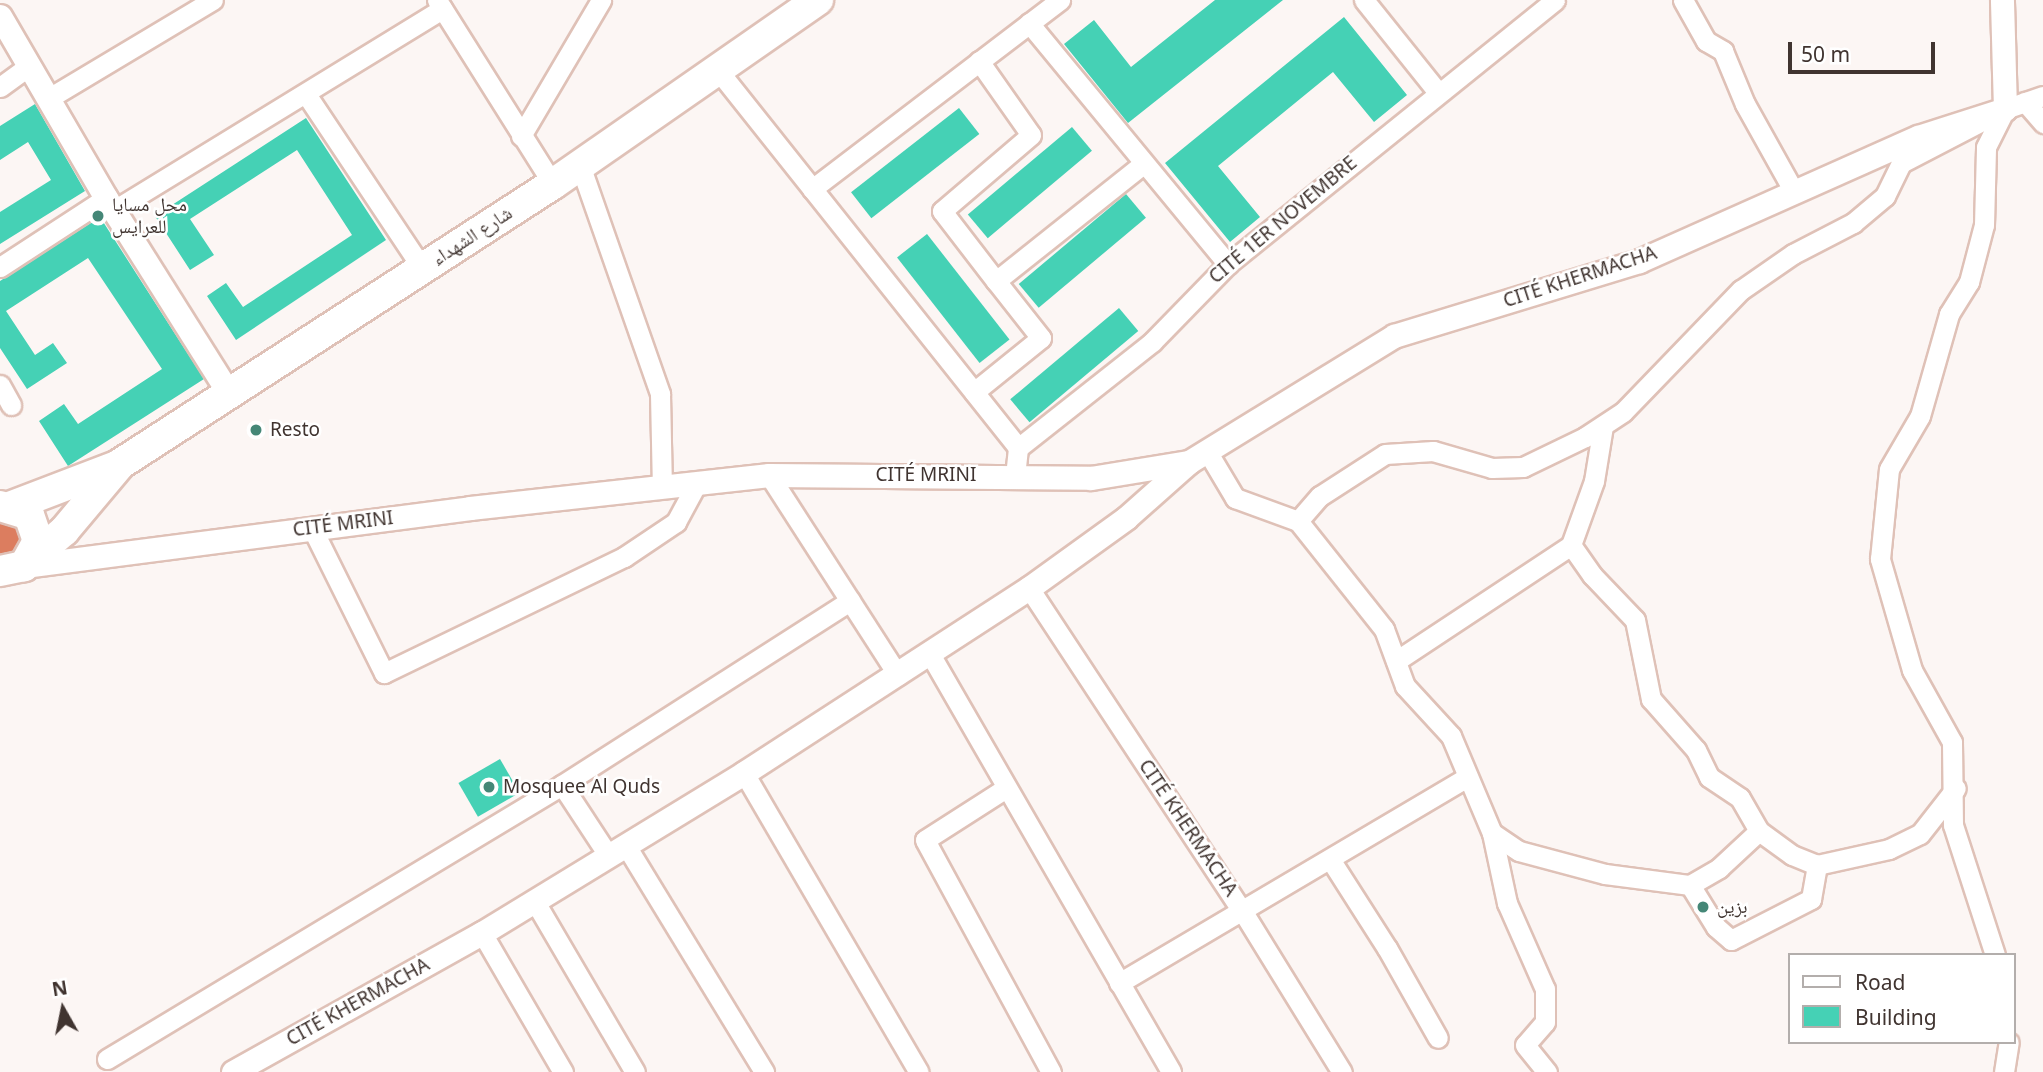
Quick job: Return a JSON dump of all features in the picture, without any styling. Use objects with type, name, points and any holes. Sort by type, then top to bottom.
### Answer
[{"type":"main road","name":"شارع الشهداء","points":[[120,464],[554,184],[818,0]]},
{"type":"main road","points":[[5,503],[120,464]]},
{"type":"main road","points":[[12,568],[64,531],[120,464]]},
{"type":"main road","points":[[5,503],[34,522],[38,541],[12,568]]},
{"type":"street","points":[[48,99],[213,0]]},
{"type":"street","points":[[521,136],[601,0]]},
{"type":"street","points":[[812,189],[1060,0]]},
{"type":"street","points":[[1364,0],[1437,92]]},
{"type":"street","name":"CITÉ 1ER NOVEMBRE","points":[[1018,448],[1152,342],[1228,264],[1437,92],[1555,0]]},
{"type":"street","points":[[1683,0],[1706,41],[1723,51],[1745,104],[1793,190]]},
{"type":"street","points":[[2002,0],[2025,102],[2043,123]]},
{"type":"street","points":[[0,267],[306,94],[440,4],[521,136],[554,184]]},
{"type":"street","points":[[0,16],[110,204],[228,392]]},
{"type":"street","points":[[1029,23],[1228,264]]},
{"type":"street","points":[[974,392],[1041,338],[942,211],[1031,135],[979,61]]},
{"type":"street","points":[[0,87],[28,67]]},
{"type":"street","points":[[717,69],[1018,448],[1016,476]]},
{"type":"street","points":[[306,94],[422,268]]},
{"type":"street","points":[[1298,521],[1320,496],[1385,454],[1433,451],[1492,468],[1524,467],[1603,426],[1631,404],[1741,290],[1793,254],[1861,216],[1885,195],[1901,163],[2025,102]]},
{"type":"street","points":[[1994,953],[1953,825],[1956,788],[1952,742],[1912,670],[1880,559],[1880,524],[1889,469],[1920,416],[1949,314],[1969,282],[1984,225],[1986,147],[2025,102]]},
{"type":"street","name":"CITÉ KHERMACHA","points":[[233,1072],[482,933],[744,773],[1028,588],[1126,518],[1198,457],[1394,336],[1639,261],[1793,190],[1918,137],[2025,102]]},
{"type":"street","points":[[996,281],[1143,164]]},
{"type":"street","points":[[580,165],[660,394],[662,486]]},
{"type":"street","points":[[0,386],[11,405]]},
{"type":"street","points":[[1396,661],[1571,545],[1594,481],[1603,426]]},
{"type":"street","points":[[1198,457],[1235,498],[1298,521],[1384,629],[1405,687],[1451,736],[1492,833],[1507,903],[1545,989],[1545,1021],[1525,1045],[1547,1072]]},
{"type":"street","name":"CITÉ MRINI","points":[[12,568],[312,528],[769,475],[1091,478],[1198,457]]},
{"type":"street","points":[[769,475],[898,675]]},
{"type":"street","points":[[312,528],[384,673],[624,557],[676,522],[697,482]]},
{"type":"street","points":[[1571,545],[1592,575],[1635,620],[1651,699],[1696,750],[1709,777],[1740,799],[1759,831],[1792,855],[1817,865],[1889,849],[1920,834],[1956,788]]},
{"type":"street","name":"CITÉ KHERMACHA","points":[[1028,588],[1243,912],[1342,1072]]},
{"type":"street","points":[[107,1059],[562,785],[850,601]]},
{"type":"street","points":[[930,654],[1171,1072]]},
{"type":"street","points":[[744,773],[919,1072]]},
{"type":"street","points":[[1119,983],[1468,777]]},
{"type":"street","points":[[562,785],[617,850],[764,1072]]},
{"type":"street","points":[[1006,788],[925,840],[1051,1072]]},
{"type":"street","points":[[1492,833],[1519,851],[1605,874],[1690,885],[1719,867],[1759,831]]},
{"type":"street","points":[[1330,859],[1387,948],[1438,1038]]},
{"type":"street","points":[[1690,885],[1716,927],[1731,940],[1811,899],[1817,865]]},
{"type":"street","points":[[534,900],[635,1072]]},
{"type":"street","points":[[482,933],[563,1072]]},
{"type":"street","points":[[2004,1072],[2010,1060],[2009,1044]]},
{"type":"shaded area","points":[[7,518],[24,532],[19,553],[0,558],[0,519]]},
{"type":"building","points":[[1215,0],[1283,0],[1128,123],[1064,44],[1094,20],[1131,67]]},
{"type":"building","points":[[1344,17],[1407,95],[1374,122],[1333,72],[1218,166],[1260,217],[1230,242],[1165,163]]},
{"type":"building","points":[[35,104],[85,191],[0,244],[0,212],[51,180],[28,142],[0,160],[0,126]]},
{"type":"building","points":[[959,108],[979,134],[871,218],[851,192]]},
{"type":"building","points":[[306,118],[386,240],[236,340],[207,296],[226,283],[243,307],[352,235],[297,150],[190,219],[214,255],[190,270],[155,216]]},
{"type":"building","points":[[1072,127],[1092,151],[988,238],[968,214]]},
{"type":"building","points":[[1126,194],[1146,218],[1039,308],[1019,284]]},
{"type":"building","points":[[100,217],[204,379],[68,466],[39,421],[64,404],[78,424],[162,369],[88,258],[6,311],[35,355],[53,343],[67,363],[27,389],[0,348],[0,281]]},
{"type":"building","points":[[927,234],[1009,340],[980,363],[897,257]]},
{"type":"building","points":[[1119,308],[1138,331],[1030,422],[1010,399]]},
{"type":"building","name":"Mosquee Al Quds","points":[[500,759],[520,793],[478,817],[458,783]]},
{"type":"place","name":"محل مسايا للعرايس","points":[[98,216]]},
{"type":"place","name":"Resto","points":[[256,430]]},
{"type":"place","name":"Mosquee Al Quds","points":[[489,787]]},
{"type":"place","name":"بزين","points":[[1703,907]]}]
